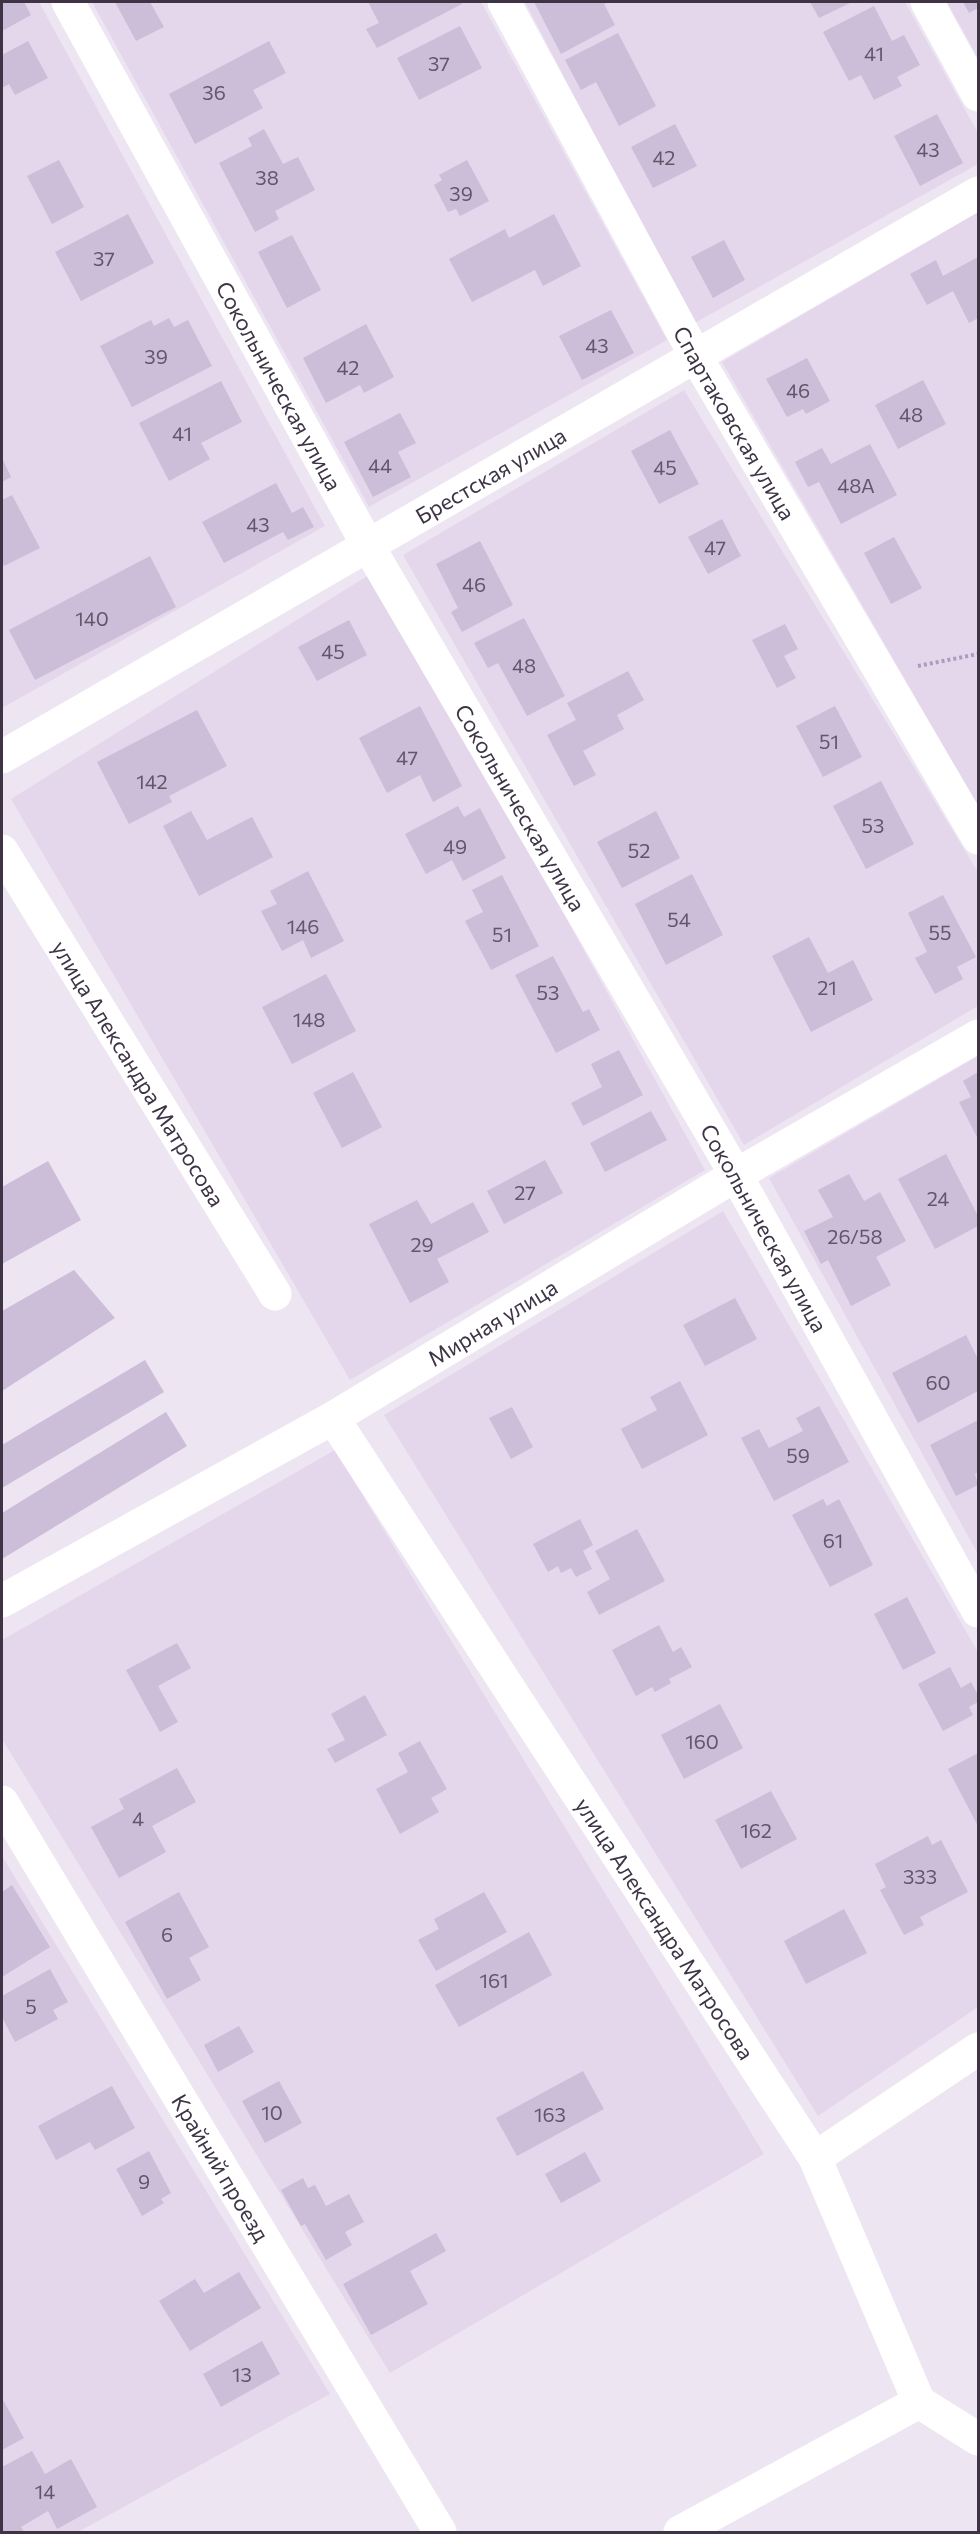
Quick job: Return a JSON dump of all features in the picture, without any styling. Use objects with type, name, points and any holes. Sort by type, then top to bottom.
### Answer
[{"type":"street","name":"Сокольническая улица","points":[[68,2],[367,544],[736,1174],[978,1611]]},
{"type":"street","name":"Спартаковская улица","points":[[504,2],[695,355],[978,838]]},
{"type":"street","points":[[927,2],[978,95]]},
{"type":"street","name":"Брестская улица","points":[[2,757],[978,192]]},
{"type":"street","name":"улица Александра Матросова","points":[[2,851],[275,1294]]},
{"type":"street","name":"Мирная улица","points":[[2,1601],[333,1418],[736,1174],[978,1036]]},
{"type":"street","name":"улица Александра Матросова","points":[[333,1418],[815,2158],[920,2402]]},
{"type":"street","name":"Крайний проезд","points":[[2,1802],[440,2532]]},
{"type":"street","points":[[815,2158],[978,2049]]},
{"type":"street","points":[[680,2532],[920,2402],[972,2426]]},
{"type":"path","points":[[882,674],[978,654]]},
{"type":"shaded area","points":[[2,2],[39,2],[325,526],[2,708]]},
{"type":"shaded area","points":[[92,2],[481,2],[667,340],[369,507]]},
{"type":"shaded area","points":[[525,2],[905,2],[978,133],[978,164],[693,324]]},
{"type":"shaded area","points":[[947,2],[978,2],[978,58]]},
{"type":"shaded area","points":[[978,212],[978,806],[722,362]]},
{"type":"shaded area","points":[[684,390],[978,872],[978,1006],[744,1145],[403,555]]},
{"type":"shaded area","points":[[375,571],[705,1170],[350,1380],[11,799]]},
{"type":"shaded area","points":[[978,1056],[978,1554],[769,1178]]},
{"type":"shaded area","points":[[723,1211],[978,1652],[978,2007],[818,2116],[384,1415]]},
{"type":"shaded area","points":[[335,1450],[764,2154],[390,2373],[2,1739],[2,1640]]},
{"type":"shaded area","points":[[2,1856],[330,2394],[78,2532],[2,2532]]},
{"type":"building","points":[[2,2],[24,2],[31,15],[2,31]]},
{"type":"building","points":[[115,2],[150,2],[164,27],[136,41]]},
{"type":"building","points":[[368,2],[460,2],[462,4],[377,48],[366,29],[379,23]]},
{"type":"building","points":[[534,2],[609,2],[604,4],[615,25],[561,54]]},
{"type":"building","points":[[810,2],[852,2],[819,18]]},
{"type":"building","points":[[963,2],[978,2],[978,8],[969,13]]},
{"type":"building","points":[[874,6],[892,41],[904,35],[920,65],[897,77],[902,86],[874,100],[861,75],[849,81],[823,32]]},
{"type":"building","points":[[460,26],[482,68],[419,100],[397,58]]},
{"type":"building","points":[[618,33],[656,106],[619,126],[596,82],[581,90],[565,60]]},
{"type":"building","points":[[28,41],[48,78],[15,95],[9,84],[2,88],[2,55]]},
{"type":"building","points":[[269,41],[286,73],[253,90],[263,108],[195,144],[169,94]]},
{"type":"building","points":[[937,114],[963,163],[920,186],[894,136]]},
{"type":"building","points":[[675,124],[697,166],[653,188],[631,147]]},
{"type":"building","points":[[264,129],[283,164],[298,157],[315,190],[275,211],[279,219],[255,232],[219,163],[252,146],[248,138]]},
{"type":"building","points":[[59,160],[84,207],[52,224],[27,176]]},
{"type":"building","points":[[467,160],[489,201],[460,216],[456,209],[448,212],[434,185],[442,180],[439,175]]},
{"type":"building","points":[[128,214],[154,263],[81,301],[55,252]]},
{"type":"building","points":[[554,214],[581,266],[543,286],[535,270],[472,302],[449,259],[505,229],[509,238]]},
{"type":"building","points":[[292,235],[321,290],[287,308],[258,252]]},
{"type":"building","points":[[724,240],[745,280],[713,298],[691,257]]},
{"type":"building","points":[[978,257],[978,318],[969,323],[953,291],[927,305],[910,274],[936,260],[943,276]]},
{"type":"building","points":[[611,310],[634,353],[582,380],[559,336]]},
{"type":"building","points":[[169,318],[174,327],[188,320],[212,366],[132,407],[100,346],[151,320],[154,326]]},
{"type":"building","points":[[366,324],[394,377],[364,393],[360,385],[326,403],[303,358]]},
{"type":"building","points":[[807,358],[830,401],[806,414],[803,409],[787,417],[766,379]]},
{"type":"building","points":[[923,380],[946,424],[898,449],[875,405]]},
{"type":"building","points":[[221,381],[242,422],[201,443],[210,459],[169,481],[139,423]]},
{"type":"building","points":[[400,413],[416,443],[398,452],[411,477],[373,497],[344,442]]},
{"type":"building","points":[[670,430],[699,484],[659,504],[631,451]]},
{"type":"building","points":[[870,444],[897,495],[841,524],[819,482],[808,487],[795,462],[822,448],[831,464]]},
{"type":"building","points":[[2,458],[11,477],[2,482]]},
{"type":"building","points":[[276,483],[292,513],[303,507],[314,527],[288,540],[283,532],[224,563],[202,522]]},
{"type":"building","points":[[12,495],[40,548],[4,566],[2,561],[2,500]]},
{"type":"building","points":[[722,519],[741,556],[708,574],[688,537]]},
{"type":"building","points":[[894,537],[922,588],[891,604],[864,553]]},
{"type":"building","points":[[480,541],[513,605],[462,632],[451,612],[458,608],[436,564]]},
{"type":"building","points":[[150,556],[176,607],[35,680],[9,630]]},
{"type":"building","points":[[524,618],[565,696],[527,716],[498,663],[488,668],[474,643]]},
{"type":"building","points":[[349,620],[367,655],[317,681],[298,647]]},
{"type":"building","points":[[785,624],[798,649],[784,656],[796,678],[777,688],[752,640]]},
{"type":"building","points":[[628,671],[644,700],[617,715],[624,729],[583,751],[596,775],[574,786],[547,735],[576,720],[567,703]]},
{"type":"building","points":[[420,706],[462,786],[433,802],[420,775],[387,793],[359,738]]},
{"type":"building","points":[[835,706],[862,757],[823,777],[796,726]]},
{"type":"building","points":[[197,710],[227,766],[169,796],[172,802],[129,824],[97,762]]},
{"type":"building","points":[[881,781],[914,844],[866,869],[833,806]]},
{"type":"building","points":[[458,806],[464,817],[480,808],[506,858],[463,881],[452,860],[426,874],[405,834]]},
{"type":"building","points":[[191,811],[207,840],[252,817],[273,857],[199,896],[163,826]]},
{"type":"building","points":[[656,811],[680,858],[622,888],[597,842]]},
{"type":"building","points":[[308,871],[344,941],[311,958],[303,940],[282,951],[261,911],[277,904],[270,891]]},
{"type":"building","points":[[692,874],[723,935],[666,965],[635,904]]},
{"type":"building","points":[[502,875],[539,946],[491,970],[465,921],[483,912],[472,890]]},
{"type":"building","points":[[943,895],[976,957],[957,967],[963,979],[935,994],[915,958],[927,952],[908,913]]},
{"type":"building","points":[[809,937],[828,973],[853,960],[873,1000],[811,1032],[772,956]]},
{"type":"building","points":[[553,956],[583,1012],[589,1009],[600,1030],[556,1053],[515,975]]},
{"type":"building","points":[[326,974],[356,1031],[292,1064],[262,1007]]},
{"type":"building","points":[[619,1050],[643,1095],[583,1126],[571,1103],[602,1087],[591,1064]]},
{"type":"building","points":[[353,1072],[382,1127],[342,1148],[313,1093]]},
{"type":"building","points":[[978,1072],[978,1139],[959,1102],[971,1097],[963,1081]]},
{"type":"building","points":[[651,1111],[667,1140],[605,1172],[590,1143]]},
{"type":"building","points":[[946,1154],[978,1216],[978,1226],[935,1249],[898,1179]]},
{"type":"building","points":[[545,1160],[563,1193],[504,1224],[487,1191]]},
{"type":"building","points":[[48,1161],[81,1220],[2,1264],[2,1187]]},
{"type":"building","points":[[849,1174],[864,1201],[880,1192],[906,1241],[876,1257],[891,1285],[851,1306],[828,1260],[821,1264],[804,1231],[833,1217],[818,1190]]},
{"type":"building","points":[[417,1200],[431,1224],[473,1202],[489,1232],[437,1259],[449,1282],[410,1303],[369,1224]]},
{"type":"building","points":[[74,1270],[115,1318],[2,1391],[2,1311]]},
{"type":"building","points":[[735,1298],[757,1339],[705,1366],[683,1325]]},
{"type":"building","points":[[966,1335],[978,1359],[978,1391],[918,1423],[892,1373]]},
{"type":"building","points":[[145,1360],[164,1392],[2,1488],[2,1445]]},
{"type":"building","points":[[680,1381],[708,1435],[642,1469],[621,1429],[657,1410],[650,1397]]},
{"type":"building","points":[[819,1406],[849,1462],[774,1501],[741,1438],[759,1429],[769,1448],[803,1431],[796,1418]]},
{"type":"building","points":[[512,1407],[533,1447],[511,1459],[489,1418]]},
{"type":"building","points":[[166,1412],[187,1446],[2,1559],[2,1513]]},
{"type":"building","points":[[978,1420],[978,1472],[975,1474],[978,1485],[956,1496],[930,1445]]},
{"type":"building","points":[[823,1499],[827,1506],[839,1499],[873,1565],[830,1587],[792,1515]]},
{"type":"building","points":[[580,1519],[593,1545],[583,1551],[592,1569],[576,1577],[571,1568],[561,1573],[558,1566],[548,1572],[533,1544]]},
{"type":"building","points":[[637,1529],[665,1581],[599,1615],[587,1592],[610,1579],[595,1551]]},
{"type":"building","points":[[907,1597],[936,1653],[903,1670],[874,1614]]},
{"type":"building","points":[[659,1625],[673,1652],[681,1647],[692,1667],[669,1679],[671,1683],[655,1692],[652,1687],[636,1696],[612,1650]]},
{"type":"building","points":[[177,1643],[191,1668],[158,1686],[178,1722],[160,1732],[126,1670]]},
{"type":"building","points":[[950,1667],[961,1688],[971,1682],[978,1695],[978,1702],[969,1707],[973,1715],[943,1731],[918,1684]]},
{"type":"building","points":[[365,1695],[387,1735],[335,1763],[327,1749],[345,1740],[331,1714]]},
{"type":"building","points":[[720,1704],[743,1748],[684,1779],[661,1735]]},
{"type":"building","points":[[420,1741],[447,1789],[431,1798],[439,1812],[400,1834],[376,1789],[408,1772],[398,1753]]},
{"type":"building","points":[[978,1753],[978,1826],[948,1769]]},
{"type":"building","points":[[177,1768],[196,1802],[152,1826],[166,1852],[119,1878],[91,1827],[124,1809],[119,1799]]},
{"type":"building","points":[[771,1791],[797,1839],[741,1869],[715,1820]]},
{"type":"building","points":[[928,1836],[932,1845],[941,1840],[968,1892],[920,1917],[924,1925],[904,1935],[880,1890],[886,1887],[875,1864]]},
{"type":"building","points":[[12,1885],[50,1947],[2,1977],[2,1892]]},
{"type":"building","points":[[179,1892],[209,1947],[189,1958],[201,1980],[167,1999],[125,1922]]},
{"type":"building","points":[[484,1892],[507,1932],[436,1971],[418,1940],[439,1929],[434,1919]]},
{"type":"building","points":[[844,1909],[867,1953],[806,1984],[784,1941]]},
{"type":"building","points":[[529,1932],[552,1975],[459,2027],[435,1985]]},
{"type":"building","points":[[50,1969],[68,2002],[53,2010],[58,2019],[15,2042],[2,2017],[2,1996]]},
{"type":"building","points":[[239,2026],[254,2052],[218,2072],[204,2045]]},
{"type":"building","points":[[583,2071],[604,2109],[517,2156],[496,2118]]},
{"type":"building","points":[[279,2081],[302,2123],[265,2143],[242,2101]]},
{"type":"building","points":[[112,2086],[135,2128],[95,2150],[90,2142],[56,2160],[38,2126]]},
{"type":"building","points":[[149,2151],[171,2193],[161,2199],[164,2203],[142,2216],[116,2169]]},
{"type":"building","points":[[585,2152],[601,2181],[561,2203],[545,2174]]},
{"type":"building","points":[[303,2178],[308,2188],[315,2185],[326,2206],[349,2194],[364,2222],[345,2232],[352,2245],[326,2260],[305,2224],[301,2226],[281,2190]]},
{"type":"building","points":[[436,2233],[446,2251],[410,2271],[428,2304],[371,2335],[343,2284]]},
{"type":"building","points":[[239,2272],[261,2308],[190,2351],[159,2301],[195,2279],[204,2293]]},
{"type":"building","points":[[262,2341],[280,2374],[221,2407],[203,2374]]},
{"type":"building","points":[[2,2398],[24,2438],[2,2450]]},
{"type":"building","points":[[32,2451],[45,2474],[71,2459],[97,2507],[57,2529],[48,2511],[21,2527],[24,2532],[2,2532],[2,2467]]}]
